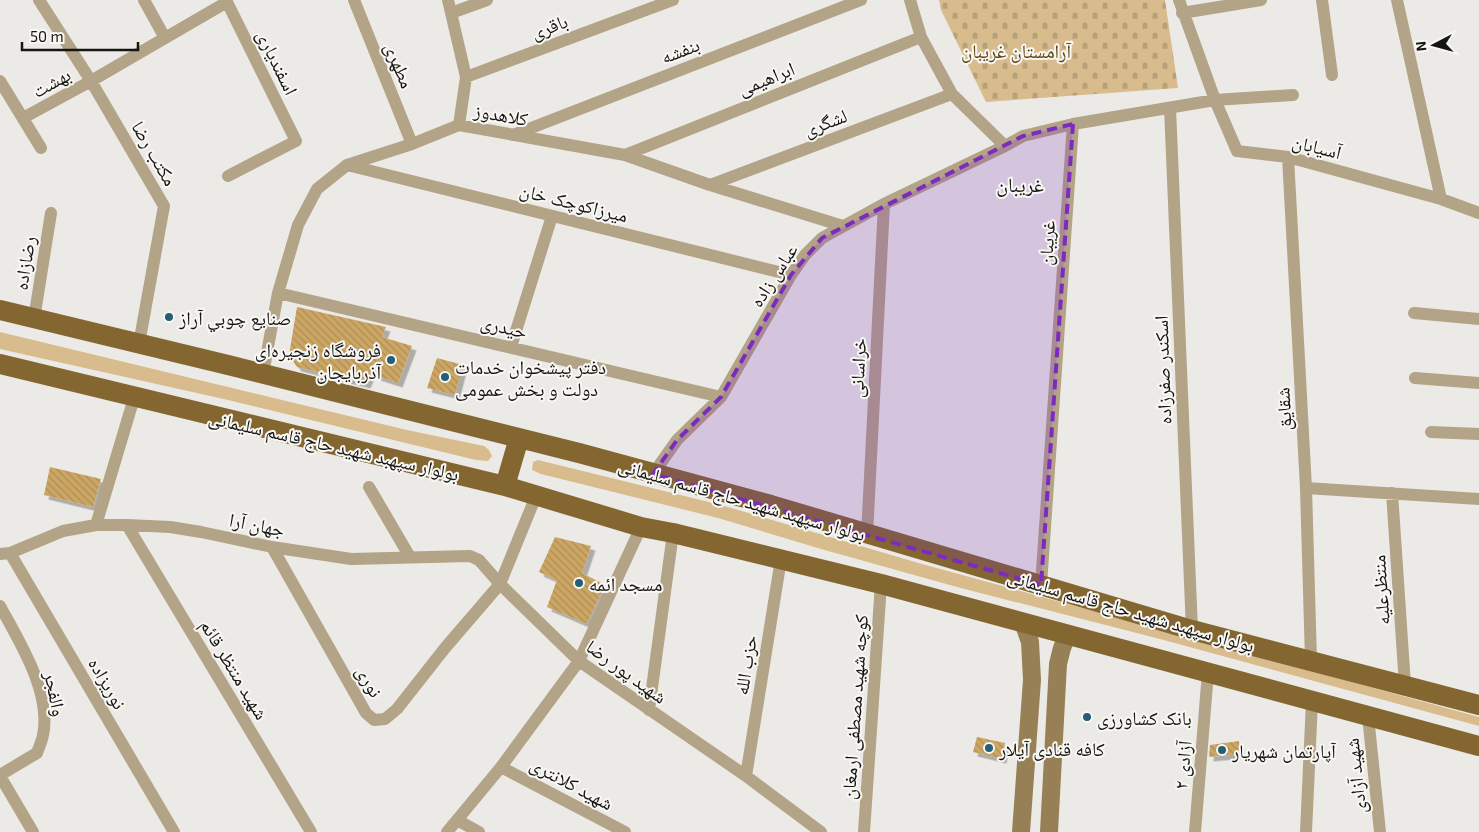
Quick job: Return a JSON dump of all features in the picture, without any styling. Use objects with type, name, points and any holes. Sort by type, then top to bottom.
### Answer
[{"type":"main road","name":"بولوار سپهبد شهید حاج قاسم سلیمانی","points":[[0,310],[519,438],[771,505],[1192,630],[1479,705]]},
{"type":"main road","name":"بولوار سپهبد شهید حاج قاسم سلیمانی","points":[[0,364],[134,398],[505,486],[641,527],[781,558],[881,584],[1479,746]]},
{"type":"main road","points":[[505,486],[519,438]]},
{"type":"main road","points":[[1021,832],[1032,680],[1030,642],[1022,622]]},
{"type":"main road","points":[[1049,832],[1057,679],[1062,648],[1068,634]]},
{"type":"main road","points":[[1032,680],[1042,671],[1054,674],[1057,679]]},
{"type":"street","name":"مکتب رضا","points":[[39,0],[91,81],[164,206],[139,344]]},
{"type":"street","points":[[144,0],[166,38]]},
{"type":"street","name":"مطهری","points":[[354,0],[412,144]]},
{"type":"street","points":[[459,125],[466,77],[450,6],[487,0]]},
{"type":"street","name":"باقری","points":[[466,77],[673,0]]},
{"type":"street","name":"بنفشه","points":[[513,135],[861,0]]},
{"type":"street","points":[[910,0],[921,36],[952,94],[1005,146],[1024,136],[1073,124],[1215,100],[1293,95]]},
{"type":"street","points":[[1179,0],[1182,13],[1215,100]]},
{"type":"street","points":[[1182,13],[1261,0]]},
{"type":"street","points":[[1322,0],[1332,75]]},
{"type":"street","points":[[1397,0],[1440,198]]},
{"type":"street","name":"بهشت","points":[[23,118],[166,38],[226,1]]},
{"type":"street","name":"اسفندیاری","points":[[226,1],[296,141],[228,176]]},
{"type":"street","name":"ابراهیمی","points":[[625,155],[921,36]]},
{"type":"street","points":[[0,81],[41,148]]},
{"type":"street","name":"لشگری","points":[[710,185],[952,94]]},
{"type":"street","name":"آسیابان","points":[[1215,100],[1237,151],[1288,157],[1440,198],[1479,213]]},
{"type":"street","name":"اسکندر صفرزاده","points":[[1170,108],[1192,630]]},
{"type":"street","name":"غریبان","points":[[1042,585],[1073,124]]},
{"type":"street","name":"کلاهدوز","points":[[263,374],[278,293],[298,225],[317,189],[347,165],[412,144],[459,125],[625,155],[710,185],[843,226]]},
{"type":"street","name":"عباس زاده","points":[[653,474],[677,440],[721,398],[792,275],[805,255],[822,238],[884,204],[1005,146]]},
{"type":"street","name":"شقایق","points":[[1288,157],[1306,488],[1311,660]]},
{"type":"street","name":"میرزاکوچک خان","points":[[347,165],[792,275]]},
{"type":"street","name":"خراسانی","points":[[867,535],[884,204]]},
{"type":"street","name":"رضازاده","points":[[34,319],[51,213]]},
{"type":"street","points":[[511,347],[552,216]]},
{"type":"street","name":"حیدری","points":[[278,293],[721,398]]},
{"type":"street","points":[[1414,313],[1479,318]]},
{"type":"street","points":[[1415,378],[1479,384]]},
{"type":"street","points":[[96,525],[134,398]]},
{"type":"street","points":[[1431,432],[1479,434]]},
{"type":"street","points":[[369,487],[410,557]]},
{"type":"street","points":[[1306,488],[1479,498]]},
{"type":"street","name":"منتظرعلیه","points":[[1392,493],[1405,685]]},
{"type":"street","points":[[500,584],[536,496]]},
{"type":"street","name":"جهان آرا","points":[[5,553],[63,531],[96,525],[178,528],[272,547],[351,559],[470,556],[479,560],[500,584]]},
{"type":"street","name":"شهید منتظر قائم","points":[[127,525],[311,832]]},
{"type":"street","points":[[447,832],[501,767],[579,661],[641,527]]},
{"type":"street","points":[[649,710],[673,533]]},
{"type":"street","name":"نوری","points":[[272,547],[366,713],[374,720],[385,719],[397,709],[445,648],[500,584]]},
{"type":"street","name":"نوریزاده","points":[[5,553],[174,832]]},
{"type":"street","name":"حزب الله","points":[[746,776],[781,558]]},
{"type":"street","name":"شهید پور رضا","points":[[500,584],[579,661],[746,776],[821,832]]},
{"type":"street","name":"کوچه شهید مصطفی ارمغان","points":[[864,832],[881,584]]},
{"type":"street","name":"والفجر","points":[[0,606],[35,672],[45,714],[44,734],[37,753],[0,776]]},
{"type":"street","name":"آزادی ۲","points":[[1195,832],[1208,672]]},
{"type":"street","points":[[1306,832],[1312,701]]},
{"type":"street","name":"شهید آزادی","points":[[1368,716],[1380,832]]},
{"type":"street","name":"شهید کلانتری","points":[[501,767],[625,832]]},
{"type":"street","points":[[0,776],[33,832]]},
{"type":"street","points":[[456,820],[479,832]]},
{"type":"highlighted area","points":[[1073,124],[1041,585],[653,474],[677,440],[721,397],[791,275],[822,238],[1023,136]]},
{"type":"green space","name":"آرامستان غریبان","points":[[939,0],[1165,0],[1178,88],[986,102],[941,10]]},
{"type":"green space","points":[[0,332],[407,430],[484,446],[492,456],[488,461],[476,460],[228,400],[0,349]]},
{"type":"green space","points":[[538,460],[721,505],[922,564],[1479,717],[1479,726],[1160,639],[957,587],[718,518],[541,474],[532,470],[533,462]]},
{"type":"building","points":[[297,307],[386,327],[382,337],[412,346],[398,383],[370,374],[366,384],[297,367],[289,355]]},
{"type":"building","name":"دفتر پیشخوان خدمات دولت و بخش عمومی","points":[[437,358],[463,365],[455,395],[427,388]]},
{"type":"building","points":[[50,467],[101,479],[93,507],[44,495]]},
{"type":"building","name":"مسجد ائمه","points":[[555,537],[591,546],[582,573],[605,585],[587,624],[547,607],[557,580],[539,572]]},
{"type":"building","name":"کافه قنادی آیلار","points":[[977,737],[1005,743],[1002,759],[973,752]]},
{"type":"building","name":"آپارتمان شهریار","points":[[1239,741],[1240,754],[1209,757],[1210,745]]},
{"type":"place","name":"صنايع چوبي آراز","points":[[169,317]]},
{"type":"place","name":"فروشگاه زنجیره‌ای آذربایجان","points":[[391,360]]},
{"type":"place","name":"دفتر پیشخوان خدمات دولت و بخش عمومی","points":[[445,377]]},
{"type":"place","name":"مسجد ائمه","points":[[579,583]]},
{"type":"place","name":"بانک کشاورزی","points":[[1087,717]]},
{"type":"place","name":"کافه قنادی آیلار","points":[[989,748]]},
{"type":"place","name":"آپارتمان شهریار","points":[[1222,750]]},
{"type":"district","name":"غریبان","points":[[1020,184]]}]
